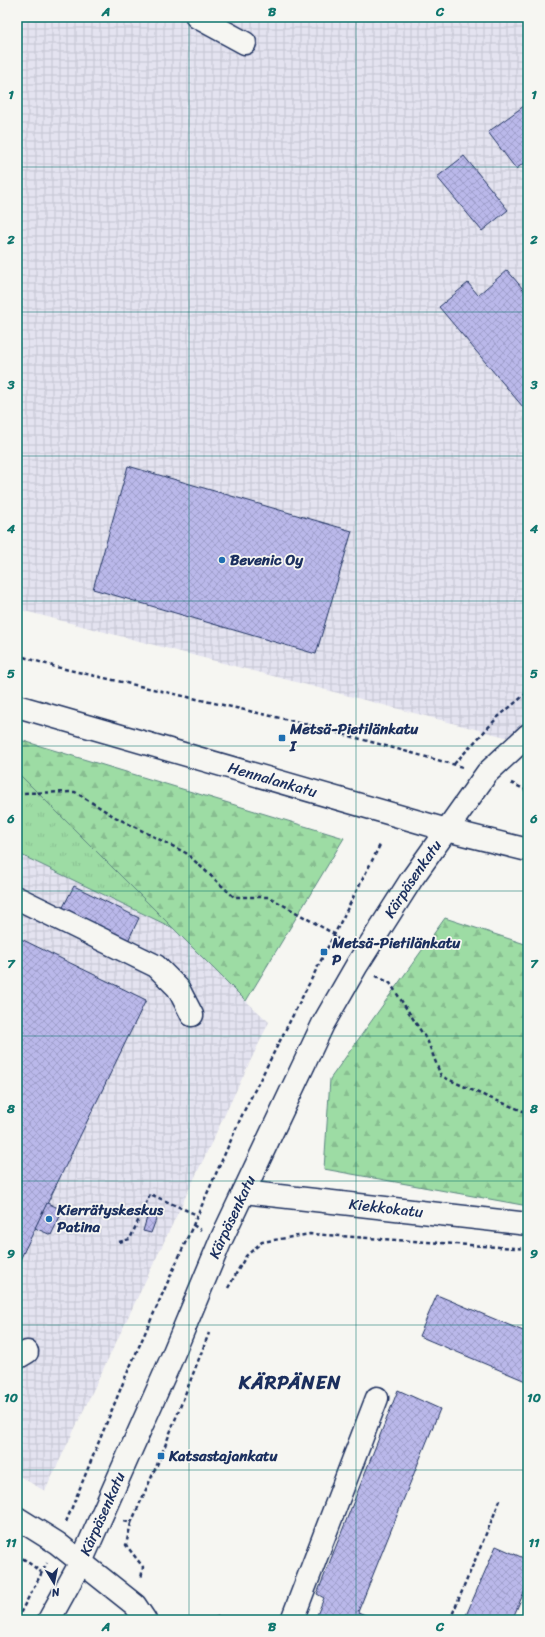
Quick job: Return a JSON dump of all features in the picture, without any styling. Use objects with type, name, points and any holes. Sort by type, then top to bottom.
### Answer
[{"type":"street","points":[[197,17],[245,43]]},
{"type":"street","name":"Hennalankatu","points":[[17,706],[447,830],[528,850]]},
{"type":"street","name":"Kärpäsenkatu","points":[[49,1620],[81,1562],[170,1362],[220,1242],[323,1024],[357,965],[411,880],[487,773],[528,734]]},
{"type":"street","points":[[17,898],[156,966],[178,988],[192,1015]]},
{"type":"street","name":"Kiekkokatu","points":[[244,1192],[528,1224]]},
{"type":"street","points":[[292,1620],[376,1398]]},
{"type":"street","points":[[17,1518],[57,1543],[140,1612]]},
{"type":"path","points":[[17,656],[56,667],[302,723],[487,773],[528,791]]},
{"type":"path","points":[[454,764],[498,717],[528,692]]},
{"type":"path","points":[[17,793],[75,792],[116,817],[186,853],[234,897],[270,897],[334,934],[357,965],[390,983],[428,1042],[441,1076],[528,1113]]},
{"type":"path","points":[[17,1619],[57,1543],[125,1378],[243,1113],[380,845]]},
{"type":"path","points":[[119,1242],[130,1239],[150,1194],[197,1215]]},
{"type":"path","points":[[226,1292],[246,1256],[262,1242],[310,1234],[528,1249]]},
{"type":"path","points":[[161,1456],[212,1327]]},
{"type":"path","points":[[450,1620],[501,1498]]},
{"type":"path","points":[[131,1523],[126,1546],[144,1567],[140,1612]]},
{"type":"path","points":[[17,1554],[41,1572]]},
{"type":"shaded area","points":[[17,17],[528,17],[528,743],[17,609]]},
{"type":"shaded area","points":[[17,853],[173,928],[269,1022],[45,1491],[17,1475]]},
{"type":"green space","points":[[17,739],[344,838],[246,1001],[17,772]]},
{"type":"green space","points":[[17,774],[20,775],[173,928],[17,853]]},
{"type":"green space","points":[[445,918],[528,945],[528,1206],[324,1169],[330,1079]]},
{"type":"building","points":[[528,103],[528,160],[516,169],[488,132]]},
{"type":"building","points":[[464,156],[508,210],[482,231],[437,177]]},
{"type":"building","points":[[507,270],[528,295],[528,413],[439,307],[468,283],[478,295]]},
{"type":"building","name":"Bevenic Oy","points":[[128,466],[352,531],[316,654],[93,589]]},
{"type":"building","points":[[74,886],[139,918],[128,941],[62,909]]},
{"type":"building","points":[[17,937],[146,1000],[17,1266]]},
{"type":"building","name":"Kierrätyskeskus Patina","points":[[47,1203],[63,1210],[51,1235],[35,1228]]},
{"type":"building","points":[[148,1214],[157,1217],[151,1233],[143,1231]]},
{"type":"building","points":[[437,1295],[528,1333],[528,1382],[419,1336]]},
{"type":"building","points":[[398,1390],[440,1409],[358,1612],[377,1620],[315,1620],[324,1598],[317,1594]]},
{"type":"building","points":[[496,1546],[528,1560],[528,1583],[512,1620],[464,1620]]},
{"type":"building","points":[[218,1616],[220,1620],[210,1620]]},
{"type":"place","name":"Bevenic Oy","points":[[222,560]]},
{"type":"place","name":"Metsä-Pietilänkatu I","points":[[282,738]]},
{"type":"place","name":"Metsä-Pietilänkatu P","points":[[324,952]]},
{"type":"place","name":"Kierrätyskeskus Patina","points":[[49,1219]]},
{"type":"place","name":"Katsastajankatu","points":[[161,1456]]},
{"type":"district","name":"KÄRPÄNEN","points":[[290,1382]]}]
